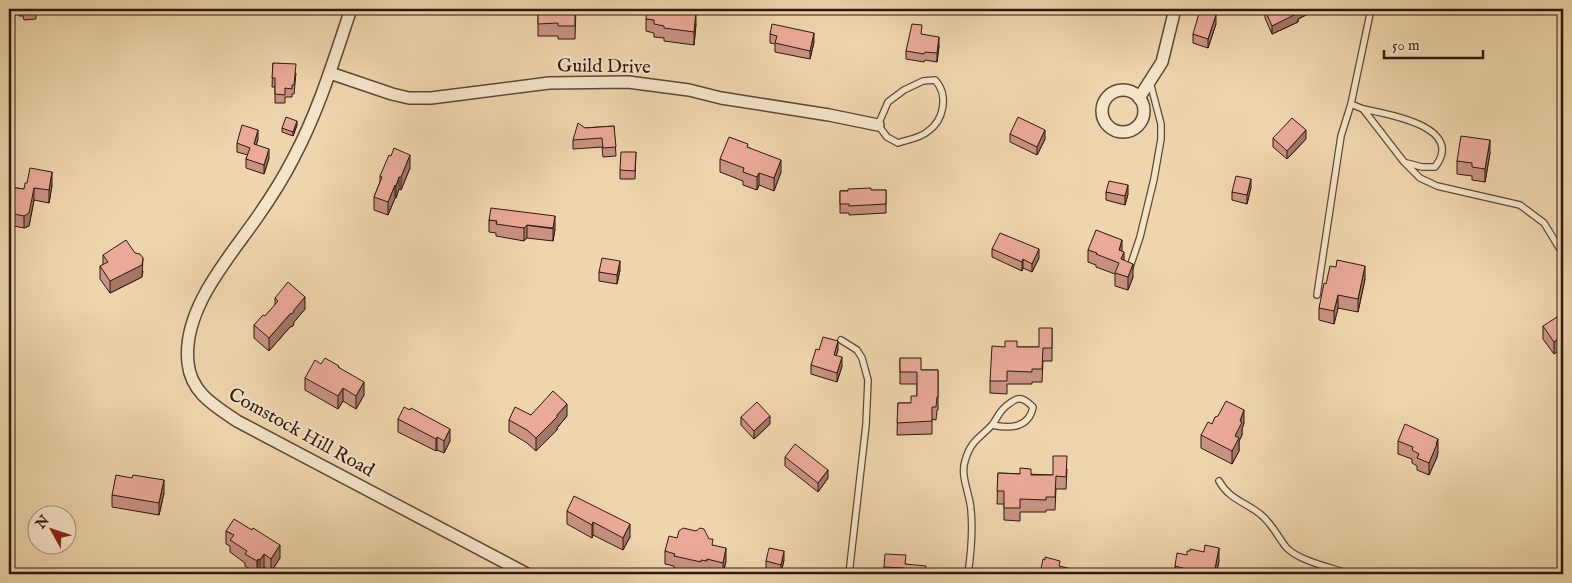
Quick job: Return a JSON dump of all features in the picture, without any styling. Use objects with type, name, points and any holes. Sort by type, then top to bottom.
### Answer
[{"type":"street","name":"Comstock Hill Road","points":[[351,9],[330,73],[310,124],[286,173],[266,206],[219,270],[203,298],[190,335],[187,357],[191,378],[198,391],[206,400],[237,421],[527,574]]},
{"type":"street","points":[[1139,98],[1162,62],[1175,9]]},
{"type":"street","name":"Guild Drive","points":[[330,73],[409,98],[431,98],[549,83],[628,82],[689,90],[720,98],[829,115],[878,125]]},
{"type":"lane","points":[[1316,295],[1341,136],[1351,104],[1371,9]]},
{"type":"lane","points":[[935,80],[941,86],[944,106],[938,122],[927,133],[898,144],[887,137],[878,125],[888,102],[904,90],[923,81],[935,80]]},
{"type":"lane","points":[[1129,270],[1140,237],[1154,179],[1161,139],[1161,124],[1150,82]]},
{"type":"lane","points":[[1351,104],[1363,109],[1400,117],[1426,129],[1439,138],[1444,148],[1441,159],[1435,167],[1422,167],[1404,162]]},
{"type":"lane","points":[[1363,109],[1404,162],[1420,178],[1437,186],[1520,205],[1544,223],[1563,254]]},
{"type":"lane","points":[[841,340],[857,350],[862,358],[868,380],[866,425],[849,574]]},
{"type":"lane","points":[[968,574],[972,541],[971,508],[964,462],[974,441],[992,425],[998,413],[1014,399],[1027,400],[1033,407],[1031,416],[1023,424],[1004,428],[992,425]]},
{"type":"lane","points":[[1219,481],[1223,489],[1231,496],[1259,513],[1268,521],[1292,552],[1350,574]]},
{"type":"building","points":[[538,9],[575,9],[575,26],[558,26],[558,23],[538,24]]},
{"type":"building","points":[[647,9],[696,11],[694,32],[664,28],[664,26],[654,24],[654,20],[646,19]]},
{"type":"building","points":[[1301,9],[1297,11],[1298,13],[1272,26],[1265,10]]},
{"type":"building","points":[[1200,10],[1216,15],[1208,39],[1193,34]]},
{"type":"building","points":[[772,24],[814,33],[810,51],[775,43],[777,36],[770,34]]},
{"type":"building","points":[[912,24],[922,25],[921,34],[939,37],[937,53],[925,52],[924,54],[906,51]]},
{"type":"building","points":[[273,63],[296,64],[294,85],[292,85],[292,89],[285,88],[285,95],[275,94],[275,78],[272,78]]},
{"type":"building","points":[[286,117],[297,121],[293,132],[282,128]]},
{"type":"building","points":[[1018,117],[1045,130],[1037,147],[1010,134]]},
{"type":"building","points":[[1292,118],[1306,130],[1287,151],[1273,138]]},
{"type":"building","points":[[578,123],[585,128],[614,126],[616,147],[603,148],[602,138],[573,140]]},
{"type":"building","points":[[242,125],[258,130],[254,144],[269,149],[264,165],[246,159],[250,148],[237,143]]},
{"type":"building","points":[[1461,136],[1490,140],[1485,169],[1472,167],[1472,163],[1457,161]]},
{"type":"building","points":[[729,137],[748,144],[747,147],[781,160],[774,178],[759,173],[757,177],[743,172],[744,168],[720,159]]},
{"type":"building","points":[[394,148],[410,155],[388,202],[374,197],[382,177],[380,176]]},
{"type":"building","points":[[621,152],[636,152],[635,171],[620,170]]},
{"type":"building","points":[[30,168],[52,172],[49,190],[34,188],[29,213],[24,216],[9,213],[9,187],[24,189]]},
{"type":"building","points":[[1236,176],[1251,179],[1247,195],[1232,192]]},
{"type":"building","points":[[1109,181],[1128,185],[1125,196],[1106,192]]},
{"type":"building","points":[[871,188],[871,190],[886,190],[886,204],[849,206],[849,204],[840,204],[840,191]]},
{"type":"building","points":[[491,208],[555,216],[553,228],[527,225],[524,228],[496,224],[497,221],[489,220]]},
{"type":"building","points":[[1096,230],[1122,240],[1119,250],[1124,252],[1121,259],[1133,264],[1128,277],[1115,273],[1119,263],[1088,250]]},
{"type":"building","points":[[1000,233],[1039,249],[1032,264],[1023,259],[1022,262],[992,249]]},
{"type":"building","points":[[126,240],[135,253],[140,254],[143,258],[142,265],[110,281],[100,266],[108,262],[103,255]]},
{"type":"building","points":[[602,258],[620,261],[617,275],[599,272]]},
{"type":"building","points":[[1337,260],[1365,266],[1358,299],[1338,295],[1334,311],[1319,308],[1330,266],[1336,267]]},
{"type":"building","points":[[288,282],[305,297],[293,313],[269,338],[254,325],[278,301],[275,298]]},
{"type":"building","points":[[1557,317],[1563,325],[1563,335],[1554,342],[1543,326]]},
{"type":"building","points":[[1039,328],[1052,328],[1052,348],[1043,348],[1042,369],[1032,369],[1032,372],[1007,371],[1007,381],[990,381],[992,346],[1005,347],[1005,341],[1017,341],[1017,347],[1039,347]]},
{"type":"building","points":[[823,337],[838,341],[834,355],[842,357],[837,373],[811,365],[816,349],[819,350]]},
{"type":"building","points":[[325,358],[364,382],[356,396],[343,388],[338,396],[305,378],[315,360],[321,364]]},
{"type":"building","points":[[900,358],[921,358],[921,370],[938,370],[938,397],[936,407],[932,407],[932,421],[897,423],[898,403],[911,403],[911,396],[917,396],[917,372],[900,372]]},
{"type":"building","points":[[553,391],[567,404],[536,438],[527,430],[509,420],[515,407],[531,415]]},
{"type":"building","points":[[1226,401],[1244,410],[1240,421],[1242,422],[1235,436],[1239,438],[1232,451],[1201,435],[1208,422],[1212,424],[1215,417],[1218,416]]},
{"type":"building","points":[[757,402],[770,416],[754,431],[741,417]]},
{"type":"building","points":[[404,407],[410,410],[411,408],[450,429],[444,441],[437,437],[436,439],[398,419]]},
{"type":"building","points":[[1405,424],[1438,439],[1429,463],[1417,458],[1419,454],[1412,450],[1413,447],[1398,441]]},
{"type":"building","points":[[795,444],[828,470],[818,483],[785,457]]},
{"type":"building","points":[[1053,456],[1067,456],[1066,477],[1056,476],[1055,497],[1046,497],[1046,500],[1020,499],[1020,508],[1004,508],[1004,491],[997,491],[998,473],[1020,474],[1020,468],[1031,469],[1031,475],[1053,475]]},
{"type":"building","points":[[116,475],[132,478],[133,475],[164,480],[159,503],[112,495]]},
{"type":"building","points":[[574,496],[630,524],[623,538],[593,522],[592,525],[567,511]]},
{"type":"building","points":[[234,519],[252,530],[253,528],[280,545],[271,559],[264,554],[257,561],[245,554],[247,551],[230,540],[234,535],[226,531]]},
{"type":"building","points":[[683,528],[696,531],[700,528],[704,529],[709,539],[713,539],[712,545],[726,548],[723,563],[707,559],[707,561],[701,560],[701,562],[674,556],[675,554],[665,551],[669,536],[677,538],[679,531]]},
{"type":"building","points":[[1205,545],[1219,548],[1214,574],[1185,574],[1186,569],[1175,566],[1177,553],[1187,555],[1187,551],[1190,551],[1190,549],[1204,552]]},
{"type":"building","points":[[769,548],[784,551],[781,565],[766,561]]},
{"type":"building","points":[[885,554],[906,555],[905,564],[926,566],[925,574],[903,574],[904,568],[884,567]]},
{"type":"building","points":[[1045,557],[1060,561],[1059,566],[1068,568],[1067,574],[1040,574]]}]
